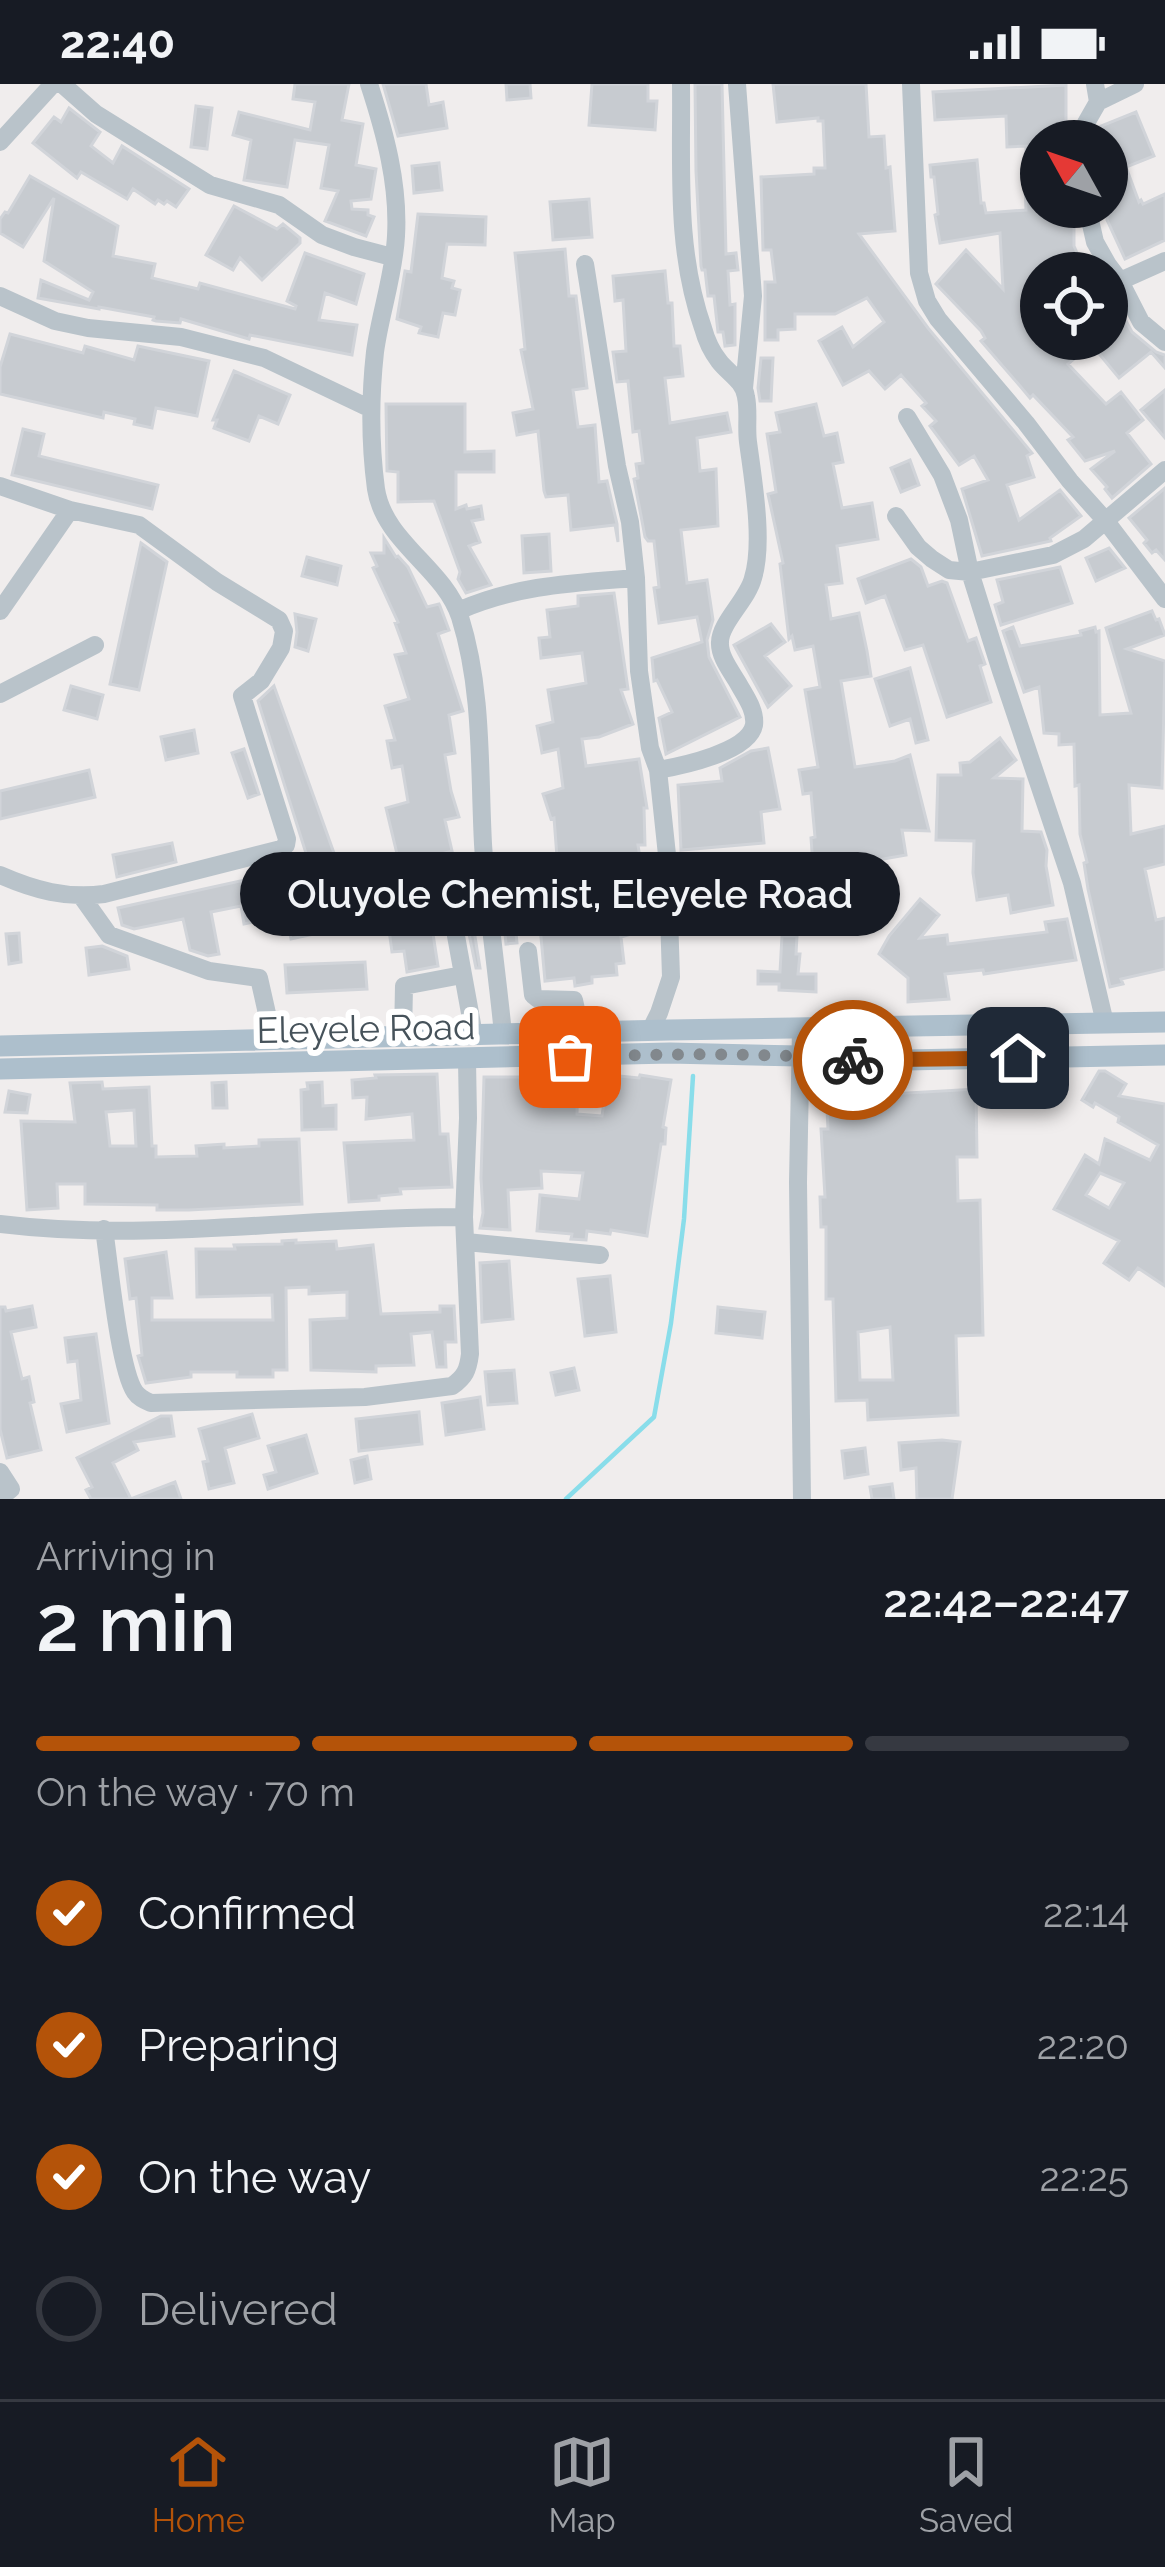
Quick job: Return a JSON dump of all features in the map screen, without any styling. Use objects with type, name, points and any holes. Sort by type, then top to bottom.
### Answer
[{"type":"main road","name":"Eleyele Road","points":[[0,1046],[1165,1022]]},
{"type":"main road","name":"Eleyele Road","points":[[0,1069],[670,1054],[857,1060],[1165,1055]]},
{"type":"street","points":[[0,142],[58,84],[96,114],[210,185],[279,206],[322,235],[354,248],[392,256]]},
{"type":"street","points":[[369,84],[396,192],[396,242],[375,352],[371,409],[376,492],[380,507],[458,611],[473,670],[484,866],[503,1034]]},
{"type":"street","points":[[681,84],[682,233],[696,307],[719,362],[744,388]]},
{"type":"street","points":[[658,770],[694,764],[736,745],[754,723],[751,707],[719,643],[749,592],[758,557],[744,388],[753,296],[737,84]]},
{"type":"street","points":[[911,84],[919,273],[927,301],[1165,599]]},
{"type":"street","points":[[1097,93],[1135,84]]},
{"type":"street","points":[[1128,277],[1165,261]]},
{"type":"street","points":[[586,264],[614,447],[631,522],[640,671],[667,855],[671,977],[659,1012],[659,1030]]},
{"type":"street","points":[[0,296],[55,321],[181,338],[264,358],[371,409]]},
{"type":"street","points":[[1128,297],[1141,322],[1165,342]]},
{"type":"street","points":[[907,417],[942,475],[959,520],[970,572],[1072,884],[1105,1024]]},
{"type":"street","points":[[896,517],[932,559],[949,570],[970,572],[1053,555],[1084,539],[1165,470]]},
{"type":"street","points":[[0,486],[70,510],[139,525],[279,620],[284,631],[281,648],[260,681],[242,696],[287,838],[286,845],[82,897],[26,886],[0,875]]},
{"type":"street","points":[[0,611],[70,510]]},
{"type":"street","points":[[458,611],[527,587],[636,578]]},
{"type":"street","points":[[0,694],[95,646]]},
{"type":"street","points":[[82,897],[109,935],[209,971],[260,978],[273,1040]]},
{"type":"street","points":[[456,937],[474,1035]]},
{"type":"street","points":[[528,951],[533,994],[538,999],[576,1002],[580,1033]]},
{"type":"street","points":[[403,1036],[404,986],[462,975]]},
{"type":"street","points":[[801,1029],[802,1499]]},
{"type":"street","points":[[104,1228],[124,1360],[134,1391],[151,1402],[364,1397],[452,1386],[468,1370],[470,1354],[464,1217],[467,1060]]},
{"type":"street","points":[[0,1224],[208,1228],[399,1216],[464,1217]]},
{"type":"street","points":[[466,1242],[600,1255]]},
{"type":"street","points":[[0,1472],[10,1489],[0,1498]]},
{"type":"building","points":[[295,84],[349,84],[342,120],[363,124],[356,165],[376,169],[371,199],[351,201],[352,209],[368,210],[374,217],[366,236],[325,221],[338,191],[321,188],[329,145],[295,140],[287,187],[244,180],[251,140],[233,135],[239,112],[310,130],[315,102],[293,99]]},
{"type":"building","points":[[383,84],[426,84],[429,105],[443,102],[447,128],[398,136]]},
{"type":"building","points":[[506,84],[530,84],[531,98],[507,100]]},
{"type":"building","points":[[592,84],[648,84],[648,101],[657,101],[655,130],[589,125]]},
{"type":"building","points":[[695,84],[722,84],[726,254],[736,253],[738,270],[728,271],[730,305],[735,304],[735,345],[725,346],[723,332],[718,332],[714,296],[708,296],[701,266]]},
{"type":"building","points":[[773,84],[866,84],[869,137],[884,136],[895,231],[859,234],[928,328],[1032,453],[1027,456],[1034,477],[1007,485],[1019,520],[1060,490],[1081,516],[1051,541],[982,556],[962,489],[988,480],[974,456],[959,465],[930,426],[936,421],[922,406],[926,403],[901,375],[885,389],[869,371],[843,385],[819,341],[842,327],[853,347],[884,322],[867,298],[835,314],[795,314],[795,329],[778,330],[778,340],[765,340],[765,282],[775,282],[771,250],[763,250],[761,177],[814,174],[814,168],[825,168],[823,121],[777,122]]},
{"type":"building","points":[[1066,85],[1066,120],[1020,120],[1020,146],[1007,147],[1006,116],[935,120],[933,92]]},
{"type":"building","points":[[196,106],[212,108],[207,149],[191,147]]},
{"type":"building","points":[[69,108],[100,132],[91,146],[113,163],[122,146],[189,189],[176,207],[167,201],[155,204],[133,189],[127,199],[81,172],[77,178],[33,143],[54,117],[61,122]]},
{"type":"building","points":[[1136,112],[1154,156],[1128,166],[1128,120],[1116,120]]},
{"type":"building","points":[[977,160],[986,213],[1020,210],[1020,228],[1074,228],[1077,252],[1020,252],[1020,360],[1073,360],[1068,364],[1106,404],[1121,392],[1143,420],[1127,433],[1151,464],[1112,498],[1091,469],[1115,451],[1085,461],[1068,440],[1073,437],[1033,395],[1030,398],[981,341],[985,338],[981,331],[936,284],[966,250],[1003,289],[1000,233],[940,243],[930,165]]},
{"type":"building","points":[[439,163],[442,190],[414,193],[412,166]]},
{"type":"building","points":[[1128,172],[1139,202],[1165,194],[1165,240],[1128,258],[1128,252],[1122,252],[1111,228],[1128,228]]},
{"type":"building","points":[[30,176],[118,226],[113,256],[155,264],[152,278],[198,289],[200,283],[295,309],[287,301],[305,253],[364,274],[356,304],[325,293],[319,320],[357,325],[352,355],[250,335],[249,339],[181,319],[180,323],[156,321],[38,298],[41,280],[89,300],[93,292],[44,261],[54,198],[23,247],[0,233],[0,219]]},
{"type":"building","points":[[589,199],[592,237],[553,240],[550,202]]},
{"type":"building","points":[[234,206],[277,229],[283,224],[300,238],[262,280],[240,258],[233,270],[206,255]]},
{"type":"building","points":[[418,214],[486,217],[485,245],[447,244],[442,278],[454,281],[452,288],[460,290],[455,315],[443,313],[438,337],[419,333],[421,327],[397,319],[405,271],[411,272]]},
{"type":"building","points":[[565,249],[587,388],[573,390],[578,427],[595,425],[599,482],[607,481],[617,524],[618,542],[615,525],[571,530],[568,495],[546,497],[544,491],[538,431],[517,435],[513,413],[533,409],[521,350],[525,349],[515,253]]},
{"type":"building","points":[[665,271],[674,346],[680,346],[683,376],[665,378],[670,423],[727,413],[731,432],[697,438],[700,471],[716,469],[718,526],[681,530],[687,583],[707,580],[713,620],[707,640],[709,657],[740,717],[666,754],[659,718],[672,712],[654,681],[652,658],[702,642],[697,617],[659,623],[654,541],[645,537],[634,479],[638,478],[636,464],[643,463],[639,431],[633,432],[628,381],[617,382],[613,352],[626,351],[623,300],[615,301],[613,276]]},
{"type":"building","points":[[1128,325],[1165,355],[1165,368],[1151,352],[1119,378],[1104,360],[1128,360]]},
{"type":"building","points":[[10,334],[83,353],[85,346],[134,360],[138,346],[209,361],[197,416],[156,408],[152,428],[104,412],[103,418],[0,394],[0,367]]},
{"type":"building","points":[[761,358],[773,358],[771,401],[760,401]]},
{"type":"building","points":[[234,371],[290,395],[278,424],[259,416],[249,441],[214,428]]},
{"type":"building","points":[[1165,390],[1165,438],[1141,410]]},
{"type":"building","points":[[386,404],[465,404],[465,452],[494,451],[494,472],[456,472],[456,509],[481,506],[483,519],[472,521],[480,542],[469,546],[491,585],[466,593],[434,501],[398,502],[398,472],[387,471]]},
{"type":"building","points":[[816,404],[824,436],[837,433],[843,462],[833,464],[842,508],[872,503],[878,539],[837,546],[842,583],[826,585],[831,619],[859,613],[871,676],[841,681],[855,767],[910,755],[929,831],[902,830],[906,855],[855,864],[878,889],[842,921],[817,892],[814,879],[811,793],[803,794],[799,770],[818,767],[805,690],[820,687],[813,646],[795,650],[792,636],[789,639],[783,563],[768,494],[776,492],[767,434],[780,432],[776,413]]},
{"type":"building","points":[[23,429],[44,434],[39,456],[158,485],[152,509],[12,475]]},
{"type":"building","points":[[910,460],[919,485],[901,492],[891,468]]},
{"type":"building","points":[[1165,488],[1165,560],[1156,550],[1152,553],[1129,518]]},
{"type":"building","points":[[549,534],[551,571],[524,573],[522,536]]},
{"type":"building","points":[[384,538],[408,567],[427,607],[440,606],[449,630],[438,634],[463,711],[449,715],[455,753],[445,755],[459,817],[445,820],[452,851],[441,854],[450,897],[428,902],[438,966],[407,972],[404,951],[392,952],[388,923],[401,920],[392,881],[403,879],[386,808],[408,802],[402,766],[392,768],[387,741],[395,740],[385,706],[409,699],[395,655],[406,653],[398,622],[373,568],[377,566],[371,553],[384,553]]},
{"type":"building","points":[[141,543],[167,562],[139,690],[110,684]]},
{"type":"building","points":[[1109,548],[1125,568],[1096,581],[1086,558]]},
{"type":"building","points":[[307,557],[341,566],[337,585],[302,576]]},
{"type":"building","points":[[911,559],[921,567],[928,586],[947,583],[968,641],[976,638],[991,702],[947,717],[923,645],[905,650],[885,596],[866,603],[858,579]]},
{"type":"building","points":[[1060,567],[1072,603],[1001,625],[995,605],[1003,602],[997,580]]},
{"type":"building","points":[[614,593],[628,689],[621,690],[633,724],[582,739],[586,766],[639,759],[647,808],[645,845],[638,845],[641,865],[579,876],[576,855],[557,857],[554,818],[543,794],[563,788],[558,749],[542,753],[537,726],[553,722],[548,690],[586,683],[582,653],[541,658],[539,638],[550,637],[547,610],[578,606],[578,596]]},
{"type":"building","points":[[1152,611],[1165,635],[1127,649],[1165,661],[1162,788],[1129,785],[1131,834],[1165,826],[1165,864],[1145,869],[1156,920],[1165,918],[1165,969],[1121,979],[1123,984],[1110,987],[1084,863],[1074,744],[1059,745],[1059,734],[1044,733],[1039,687],[1024,692],[1003,631],[1013,627],[1020,646],[1081,635],[1080,631],[1095,627],[1099,631],[1100,715],[1131,713],[1106,628]]},
{"type":"building","points":[[295,614],[316,619],[308,651],[295,647]]},
{"type":"building","points":[[771,624],[785,642],[765,656],[791,686],[768,707],[734,645]]},
{"type":"building","points":[[910,668],[928,740],[916,743],[910,719],[890,726],[875,679]]},
{"type":"building","points":[[71,686],[103,695],[97,719],[64,710]]},
{"type":"building","points":[[274,686],[335,856],[310,866],[258,701]]},
{"type":"building","points":[[194,730],[198,753],[166,760],[161,737]]},
{"type":"building","points":[[1000,738],[1016,760],[994,778],[1023,779],[1022,831],[1041,832],[1053,905],[1011,913],[1008,895],[977,900],[974,841],[936,840],[938,775],[961,775],[960,763],[970,762]]},
{"type":"building","points":[[768,748],[780,809],[761,812],[764,843],[681,850],[678,785],[722,781],[720,768],[751,751]]},
{"type":"building","points":[[244,749],[259,794],[248,798],[232,753]]},
{"type":"building","points":[[89,770],[95,797],[0,819],[0,791]]},
{"type":"building","points":[[172,843],[176,862],[117,877],[113,855]]},
{"type":"building","points":[[699,865],[751,869],[746,931],[683,926],[682,906],[697,903]]},
{"type":"building","points":[[304,867],[318,933],[291,939],[286,915],[244,924],[241,906],[211,912],[219,954],[208,956],[190,950],[183,919],[134,929],[122,925],[118,908]]},
{"type":"building","points":[[645,892],[655,927],[621,937],[624,963],[616,964],[617,975],[592,977],[592,983],[575,986],[574,978],[545,981],[539,915],[589,909]]},
{"type":"building","points":[[920,899],[939,915],[920,938],[947,935],[948,944],[1047,932],[1045,922],[1067,919],[1076,960],[984,974],[983,970],[945,974],[949,999],[908,1002],[908,978],[879,954]]},
{"type":"building","points":[[470,905],[480,968],[476,968],[469,934],[459,923],[457,907]]},
{"type":"building","points":[[514,912],[517,943],[506,944],[503,913]]},
{"type":"building","points":[[19,933],[21,962],[9,964],[6,934]]},
{"type":"building","points":[[782,936],[797,936],[798,974],[816,974],[816,992],[758,984],[758,971],[780,972]]},
{"type":"building","points":[[102,946],[127,956],[129,969],[89,975],[86,948]]},
{"type":"building","points":[[365,962],[367,989],[287,993],[285,965]]},
{"type":"building","points":[[1099,1071],[1105,1071],[1126,1084],[1119,1096],[1165,1104],[1165,1286],[1138,1268],[1129,1280],[1104,1263],[1119,1241],[1054,1209],[1085,1155],[1099,1164],[1105,1139],[1150,1160],[1158,1145],[1118,1122],[1119,1117],[1082,1100]],"holes":[[[1100,1173],[1124,1183],[1109,1208],[1086,1195]]]},
{"type":"building","points":[[578,1073],[577,1114],[602,1116],[608,1075],[671,1080],[665,1144],[661,1144],[647,1236],[587,1231],[586,1240],[537,1231],[540,1195],[579,1199],[583,1173],[541,1171],[542,1188],[508,1190],[510,1230],[480,1228],[484,1077]]},
{"type":"building","points":[[437,1074],[440,1134],[448,1134],[452,1187],[400,1189],[401,1194],[379,1196],[379,1200],[349,1202],[344,1143],[414,1140],[412,1114],[366,1119],[367,1097],[353,1098],[352,1080]]},
{"type":"building","points":[[102,1082],[103,1089],[149,1087],[156,1157],[197,1156],[196,1146],[259,1146],[259,1140],[299,1139],[302,1204],[157,1210],[157,1205],[85,1204],[85,1184],[57,1184],[58,1208],[27,1210],[21,1121],[75,1122],[70,1083]],"holes":[[[134,1110],[136,1146],[110,1146],[106,1112]]]},
{"type":"building","points":[[226,1082],[227,1108],[213,1108],[212,1083]]},
{"type":"building","points":[[322,1082],[323,1106],[336,1105],[336,1129],[302,1130],[301,1090],[308,1089],[307,1083]]},
{"type":"building","points":[[873,1089],[873,1095],[976,1089],[977,1157],[957,1157],[958,1201],[980,1200],[983,1335],[956,1336],[958,1415],[868,1420],[867,1400],[836,1401],[833,1299],[826,1299],[826,1227],[821,1227],[820,1197],[825,1197],[821,1129],[828,1129],[826,1090]],"holes":[[[890,1327],[893,1380],[860,1380],[858,1332]]]},
{"type":"building","points":[[9,1091],[30,1095],[27,1113],[5,1112]]},
{"type":"building","points":[[336,1241],[337,1249],[373,1245],[381,1314],[440,1312],[440,1306],[454,1306],[456,1342],[445,1342],[446,1367],[437,1367],[432,1332],[411,1334],[414,1365],[376,1366],[376,1372],[311,1370],[310,1320],[347,1318],[347,1292],[309,1294],[309,1287],[286,1288],[287,1370],[273,1370],[273,1377],[191,1372],[191,1377],[146,1383],[138,1356],[142,1355],[136,1298],[130,1299],[125,1259],[166,1252],[172,1298],[152,1298],[152,1320],[273,1320],[272,1295],[197,1297],[196,1249]]},
{"type":"building","points":[[509,1261],[513,1319],[482,1322],[480,1263]]},
{"type":"building","points":[[610,1276],[616,1332],[585,1336],[578,1279]]},
{"type":"building","points":[[32,1306],[36,1327],[11,1332],[22,1379],[29,1377],[41,1450],[7,1458],[0,1429],[0,1307],[6,1311]]},
{"type":"building","points":[[718,1307],[765,1312],[762,1338],[716,1333]]},
{"type":"building","points":[[96,1334],[109,1423],[67,1432],[61,1404],[81,1400],[77,1361],[68,1362],[65,1338]]},
{"type":"building","points":[[574,1368],[579,1390],[556,1395],[551,1373]]},
{"type":"building","points":[[514,1370],[517,1403],[488,1405],[485,1372]]},
{"type":"building","points":[[480,1397],[484,1429],[446,1435],[442,1403]]},
{"type":"building","points":[[419,1412],[422,1444],[359,1451],[356,1419]]},
{"type":"building","points":[[252,1414],[259,1438],[225,1448],[234,1483],[209,1489],[203,1462],[208,1461],[199,1429]]},
{"type":"building","points":[[161,1416],[171,1416],[174,1436],[134,1442],[138,1450],[113,1463],[131,1499],[91,1499],[86,1490],[92,1487],[77,1458]]},
{"type":"building","points":[[306,1435],[317,1473],[268,1489],[264,1475],[276,1472],[268,1446]]},
{"type":"building","points":[[960,1442],[952,1499],[917,1499],[916,1468],[901,1470],[899,1443]]},
{"type":"building","points":[[865,1448],[868,1474],[845,1478],[842,1451]]},
{"type":"building","points":[[367,1456],[371,1479],[355,1483],[351,1460]]},
{"type":"building","points":[[175,1482],[181,1499],[133,1499],[133,1498]]},
{"type":"building","points":[[892,1484],[894,1499],[872,1499],[870,1487]]},
{"type":"waterway","points":[[566,1499],[654,1417],[684,1219],[693,1076]]},
{"type":"way so far","points":[[570,1057],[670,1054],[853,1060]]},
{"type":"place","name":"Oluyole Chemist, Eleyele Road","points":[[570,1057]]},
{"type":"route","points":[[853,1060],[1018,1058]]}]
